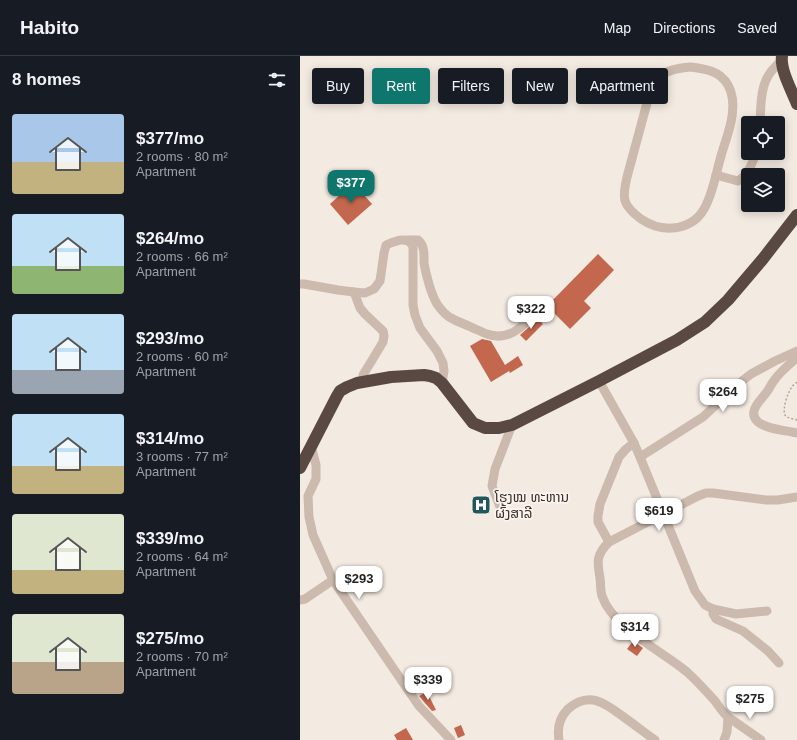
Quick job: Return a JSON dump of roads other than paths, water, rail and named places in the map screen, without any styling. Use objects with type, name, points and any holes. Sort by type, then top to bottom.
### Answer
[{"type":"highway","points":[[781,59],[785,76],[797,104]]},
{"type":"highway","points":[[300,468],[337,396],[347,387],[357,383],[405,376],[430,376],[436,378],[442,383],[473,423],[485,428],[498,428],[512,425],[599,381],[677,340],[705,322],[728,300],[797,215]]},
{"type":"street","points":[[760,116],[761,98],[764,87],[770,74],[781,59]]},
{"type":"street","points":[[691,67],[707,69],[721,76],[728,86],[732,100],[732,115],[716,174],[707,203],[699,216],[688,224],[677,228],[663,229],[647,223],[632,212],[625,202],[624,190],[626,177],[650,92],[656,81],[665,72],[678,68],[691,67]]},
{"type":"street","points":[[716,174],[738,181],[748,172],[753,160]]},
{"type":"street","points":[[408,240],[412,243],[413,248],[413,305],[415,316],[420,328],[437,351],[443,363],[444,371],[442,383]]},
{"type":"street","points":[[300,284],[354,292],[365,292],[374,289],[380,280],[386,245],[393,241],[418,240],[423,247],[425,266],[430,287],[437,304],[444,313],[452,319],[488,334],[503,336],[519,329],[541,308]]},
{"type":"street","points":[[354,292],[360,308],[383,330],[384,336],[383,342],[363,375],[364,382]]},
{"type":"street","points":[[640,457],[703,417],[742,381],[762,368],[797,351]]},
{"type":"street","points":[[797,358],[789,364],[773,382],[755,407],[754,416],[764,426],[797,434]]},
{"type":"street","points":[[762,368],[773,382]]},
{"type":"street","points":[[599,381],[634,443],[695,591],[705,605],[736,614],[767,611]]},
{"type":"street","points":[[500,507],[492,486],[495,470],[512,425]]},
{"type":"street","points":[[609,542],[598,522],[600,504],[619,457],[634,443]]},
{"type":"street","points":[[311,446],[316,464],[316,479],[308,496],[309,517],[313,536],[333,580],[419,706],[451,740]]},
{"type":"street","points":[[761,740],[728,717],[687,672],[634,634],[617,619],[609,609],[603,597],[597,567],[599,554],[609,542],[706,493],[766,500],[797,497]]},
{"type":"street","points":[[300,600],[305,599],[333,580]]},
{"type":"street","points":[[713,608],[713,614],[716,618],[743,631],[768,651],[779,663]]},
{"type":"street","points":[[559,740],[558,728],[561,718],[565,713],[578,703],[586,700],[593,700],[606,704],[655,740]]},
{"type":"street","points":[[724,740],[727,732],[728,717]]},
{"type":"place","name":"ໂຮງໝ ທະຫານ ຜົ້ງສາລີ","points":[[481,505]]}]
